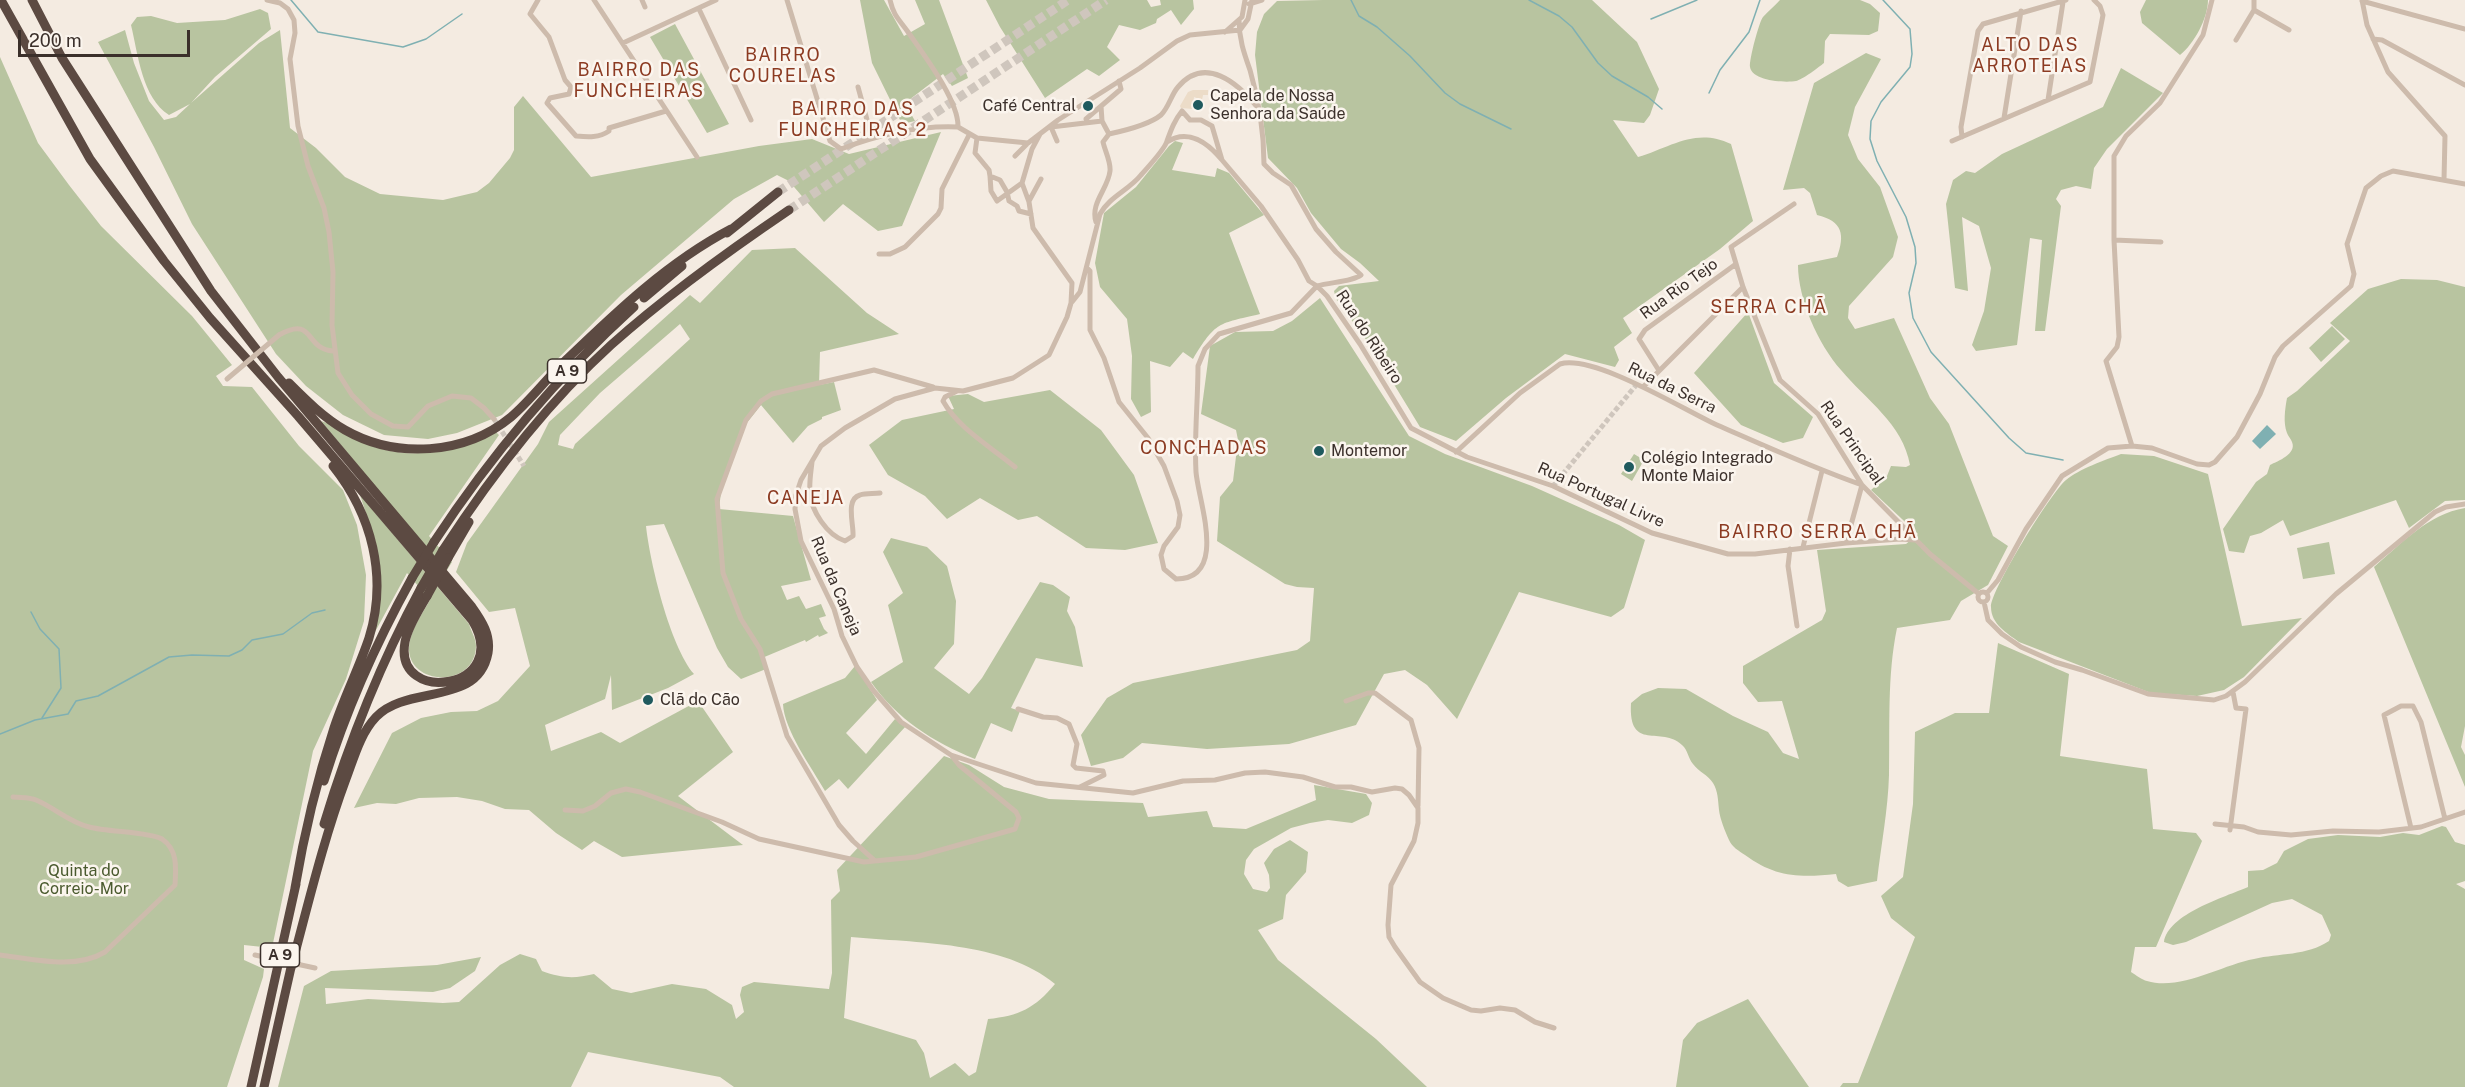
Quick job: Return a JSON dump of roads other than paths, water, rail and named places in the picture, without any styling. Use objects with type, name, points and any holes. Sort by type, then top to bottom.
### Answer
[{"type":"highway","points":[[1,0],[65,117],[99,173],[210,318],[356,484],[478,630],[481,649],[476,664],[465,676],[451,682],[441,684],[426,681],[414,673],[406,661],[404,649],[406,637],[424,592]]},
{"type":"highway","points":[[32,0],[62,58],[196,270],[231,320],[478,615],[486,630],[489,647],[482,669],[469,682],[453,690],[411,698],[394,704],[380,713],[367,729],[334,813],[291,968]]},
{"type":"highway","name":"A 9","points":[[251,1087],[295,888],[315,810],[344,723],[378,643],[412,578],[492,458],[556,382],[652,291],[693,256],[778,192]]},
{"type":"highway","name":"A 9","points":[[264,1087],[318,847],[344,759],[381,668],[473,506],[521,442],[583,373],[630,329],[694,277],[789,210]]},
{"type":"highway","points":[[268,364],[336,424],[369,441],[393,447],[418,449],[458,444],[488,432],[511,417],[563,363],[666,271],[684,256],[731,229]]},
{"type":"highway","points":[[272,389],[293,421],[343,479],[356,499],[371,539],[377,579],[370,634],[343,701],[322,766],[303,841],[295,888]]},
{"type":"street","points":[[267,0],[280,3],[288,9],[294,20],[295,33],[290,59],[298,126],[308,166],[324,208],[329,232],[333,272],[330,306],[333,351],[338,374],[352,395],[371,414],[393,426],[408,427],[428,406],[452,396],[471,398],[494,419]]},
{"type":"street","points":[[538,0],[530,14],[549,37],[565,80],[571,87],[569,94],[550,98],[547,103],[576,136],[604,135],[609,128],[666,111]]},
{"type":"street","points":[[594,0],[698,157]]},
{"type":"street","points":[[642,0],[645,7]]},
{"type":"street","points":[[623,44],[716,0]]},
{"type":"street","points":[[787,0],[817,102],[830,141],[836,147],[841,149],[872,138],[908,130],[958,127],[977,138],[1028,143]]},
{"type":"street","points":[[890,0],[895,17],[906,28],[923,53],[958,115],[958,127]]},
{"type":"street","points":[[1223,32],[1239,20],[1245,7],[1245,0]]},
{"type":"street","points":[[1245,7],[1252,2],[1262,0]]},
{"type":"street","points":[[1952,141],[2090,82],[2103,15],[2100,6],[2094,0]]},
{"type":"street","points":[[2132,446],[2106,361],[2117,348],[2119,337],[2114,240],[2115,153],[2126,136],[2160,103],[2203,34],[2212,0]]},
{"type":"street","points":[[2236,40],[2254,10],[2254,0]]},
{"type":"street","points":[[1962,137],[1961,127],[1978,31],[1983,24],[2021,11],[2065,1],[2048,100]]},
{"type":"street","points":[[2444,180],[2445,136],[2388,72],[2364,18],[2362,1],[2465,29]]},
{"type":"street","points":[[1015,156],[1068,112],[1186,36],[1239,30],[1246,22],[1252,2]]},
{"type":"street","points":[[699,9],[750,120]]},
{"type":"street","points":[[2254,10],[2289,30]]},
{"type":"street","points":[[2004,118],[2021,11]]},
{"type":"street","name":"Rua do Ribeiro","points":[[1239,20],[1239,42],[1249,70],[1264,135],[1264,164],[1291,185],[1316,229],[1361,275],[1355,279],[1333,280],[1317,286],[1327,296],[1360,344],[1411,428],[1456,452]]},
{"type":"street","points":[[2373,39],[2382,40],[2465,85]]},
{"type":"street","points":[[1096,223],[1094,217],[1099,196],[1108,182],[1111,169],[1104,142],[1109,134],[1123,132],[1162,114],[1177,89],[1194,74],[1201,72],[1230,80],[1259,110]]},
{"type":"street","points":[[1087,122],[1086,119],[1121,88],[1119,81]]},
{"type":"street","points":[[858,87],[872,138]]},
{"type":"street","points":[[1101,106],[1102,121],[1109,134]]},
{"type":"street","points":[[1167,142],[1169,132],[1182,111],[1191,120],[1201,120],[1212,126],[1222,160]]},
{"type":"street","points":[[1051,127],[1102,121]]},
{"type":"street","points":[[1051,127],[1057,141]]},
{"type":"street","points":[[977,138],[975,153],[989,170],[991,191],[998,201],[1022,183],[1040,134]]},
{"type":"street","points":[[879,254],[890,254],[905,247],[938,214],[941,208],[942,189],[969,135]]},
{"type":"street","points":[[1187,136],[1208,145],[1222,160],[1261,206],[1298,260],[1309,281],[1317,286],[1291,313],[1219,334],[1205,349],[1198,366],[1196,473],[1207,525],[1208,543],[1203,563],[1196,572],[1185,579],[1176,579],[1164,569],[1161,555],[1164,546],[1178,527],[1180,514],[1177,501],[1164,466],[1148,438],[1119,402],[1104,358],[1090,330],[1088,315],[1090,271],[1087,268],[1096,223],[1104,207],[1135,183],[1167,142],[1187,136]]},
{"type":"street","points":[[1028,143],[1031,154]]},
{"type":"street","points":[[1984,602],[1988,598],[1987,593],[1998,580],[2026,529],[2062,476],[2108,448],[2132,446],[2152,448],[2197,464],[2209,465],[2215,462],[2237,437],[2260,394],[2275,357],[2283,346],[2351,286],[2354,274],[2347,244],[2367,188],[2381,176],[2393,171],[2465,184]]},
{"type":"street","points":[[990,176],[1000,180],[1009,201],[1017,206],[1019,211],[1031,214]]},
{"type":"street","points":[[1029,202],[1041,179]]},
{"type":"street","points":[[1022,183],[1029,202],[1033,228],[1072,283],[1071,303]]},
{"type":"street","name":"Rua Principal","points":[[1794,204],[1731,247],[1743,287],[1780,380],[1818,414],[1862,485],[1915,540],[1955,577],[1979,594]]},
{"type":"street","points":[[2114,240],[2161,242]]},
{"type":"street","name":"Rua Rio Tejo","points":[[1658,369],[1639,339],[1645,330],[1736,264]]},
{"type":"street","name":"Rua da Caneja","points":[[951,755],[901,722],[873,690],[857,667],[842,636],[834,609],[801,542],[795,509],[796,495],[801,480],[821,446],[845,428],[895,399],[935,388],[958,391],[1013,378],[1048,355],[1067,317],[1071,303],[1080,292],[1087,268]]},
{"type":"street","points":[[1640,385],[1743,287]]},
{"type":"street","points":[[227,379],[279,335],[294,327],[305,331],[325,351],[333,351]]},
{"type":"street","name":"Rua da Serra","points":[[1456,452],[1524,390],[1563,363],[1596,369],[1640,385],[1706,420],[1822,471],[1862,485]]},
{"type":"street","points":[[874,860],[839,825],[787,736],[760,649],[741,619],[723,573],[717,499],[746,420],[761,400],[772,394],[874,370],[935,388]]},
{"type":"street","points":[[958,391],[945,397],[943,401],[945,405],[960,423],[1015,467]]},
{"type":"street","name":"Rua Portugal Livre","points":[[1456,452],[1553,486],[1652,534],[1739,555],[1846,543],[1915,540]]},
{"type":"street","points":[[813,458],[809,490],[812,504],[830,532],[840,539],[846,541],[853,536],[852,502],[855,497],[880,493]]},
{"type":"street","points":[[1803,547],[1822,471]]},
{"type":"street","points":[[1846,543],[1862,485]]},
{"type":"street","points":[[1984,602],[1988,620],[2002,634],[2015,643],[2055,662],[2155,696],[2214,700],[2233,692],[2336,594],[2435,512],[2446,507],[2465,504]]},
{"type":"street","points":[[1790,549],[1788,566],[1795,599],[1797,626]]},
{"type":"street","points":[[1984,602],[1978,599],[1979,594],[1987,593]]},
{"type":"street","points":[[2231,827],[2246,709],[2236,708],[2233,692]]},
{"type":"street","points":[[1346,701],[1368,693],[1375,693],[1411,720],[1419,748],[1418,823],[1414,841],[1391,885],[1388,925],[1389,937],[1395,947],[1420,982],[1443,998],[1470,1010],[1500,1008],[1515,1010],[1535,1022],[1554,1028]]},
{"type":"street","points":[[2411,828],[2384,715],[2401,706],[2413,706],[2421,722],[2445,819]]},
{"type":"street","points":[[1018,709],[1043,717],[1057,718],[1069,724],[1077,744],[1073,765],[1076,768],[1103,771],[1104,775],[1078,787]]},
{"type":"street","points":[[565,810],[583,811],[595,806],[611,793],[626,789],[722,822],[759,839],[864,862],[916,856],[1015,829],[1019,818],[1016,812],[958,765],[951,755]]},
{"type":"street","points":[[951,755],[1036,783],[1133,793],[1183,781],[1215,780],[1245,773],[1265,772],[1303,777],[1328,786],[1351,787],[1372,792],[1402,789],[1418,808]]},
{"type":"street","points":[[0,955],[50,961],[94,959],[105,952],[175,885],[176,879],[177,862],[172,849],[162,840],[152,836],[91,828],[59,815],[34,799],[14,797]]},
{"type":"street","points":[[2215,824],[2291,835],[2333,831],[2379,832],[2411,828],[2465,812]]},
{"type":"street","points":[[255,955],[315,968]]},
{"type":"water","points":[[2267,425],[2276,434],[2260,449],[2252,441]]},
{"type":"waterway","points":[[291,0],[318,32],[403,47],[426,39],[462,14]]},
{"type":"waterway","points":[[1351,0],[1359,16],[1377,27],[1410,56],[1445,93],[1460,104],[1511,129]]},
{"type":"waterway","points":[[1529,0],[1559,16],[1572,27],[1598,63],[1612,76],[1648,97],[1662,109]]},
{"type":"waterway","points":[[1651,19],[1697,0]]},
{"type":"waterway","points":[[1709,93],[1720,70],[1749,32],[1760,0]]},
{"type":"waterway","points":[[1883,0],[1910,29],[1912,54],[1910,67],[1881,102],[1871,121],[1870,139],[1877,161],[1906,217],[1915,247],[1916,263],[1909,293],[1913,318],[1931,352],[2009,438],[2026,453],[2063,460]]},
{"type":"waterway","points":[[0,734],[35,720],[68,714],[76,701],[98,696],[169,657],[229,656],[242,650],[252,640],[283,634],[312,613],[325,610]]},
{"type":"waterway","points":[[31,612],[40,629],[59,649],[61,688],[42,718]]},
{"type":"tunnel","points":[[778,192],[1068,0]]},
{"type":"tunnel","points":[[789,210],[1106,0]]},
{"type":"tunnel","points":[[1553,486],[1637,384]]},
{"type":"tunnel","points":[[494,419],[524,466]]},
{"type":"place","name":"Capela de Nossa Senhora da Saúde","points":[[1198,105]]},
{"type":"place","name":"Café Central","points":[[1088,106]]},
{"type":"place","name":"Montemor","points":[[1319,451]]},
{"type":"place","name":"Colégio Integrado Monte Maior","points":[[1629,467]]},
{"type":"place","name":"Clã do Cão","points":[[648,700]]},
{"type":"district","name":"ALTO DAS ARROTEIAS","points":[[2030,55]]},
{"type":"district","name":"BAIRRO COURELAS","points":[[783,65]]},
{"type":"district","name":"BAIRRO DAS FUNCHEIRAS","points":[[639,80]]},
{"type":"district","name":"BAIRRO DAS FUNCHEIRAS 2","points":[[853,119]]},
{"type":"district","name":"SERRA CHÃ","points":[[1769,307]]},
{"type":"district","name":"CONCHADAS","points":[[1204,448]]},
{"type":"district","name":"CANEJA","points":[[806,498]]},
{"type":"district","name":"BAIRRO SERRA CHÃ","points":[[1818,532]]},
{"type":"park label","name":"Quinta do Correio-Mor","points":[[84,880]]}]
